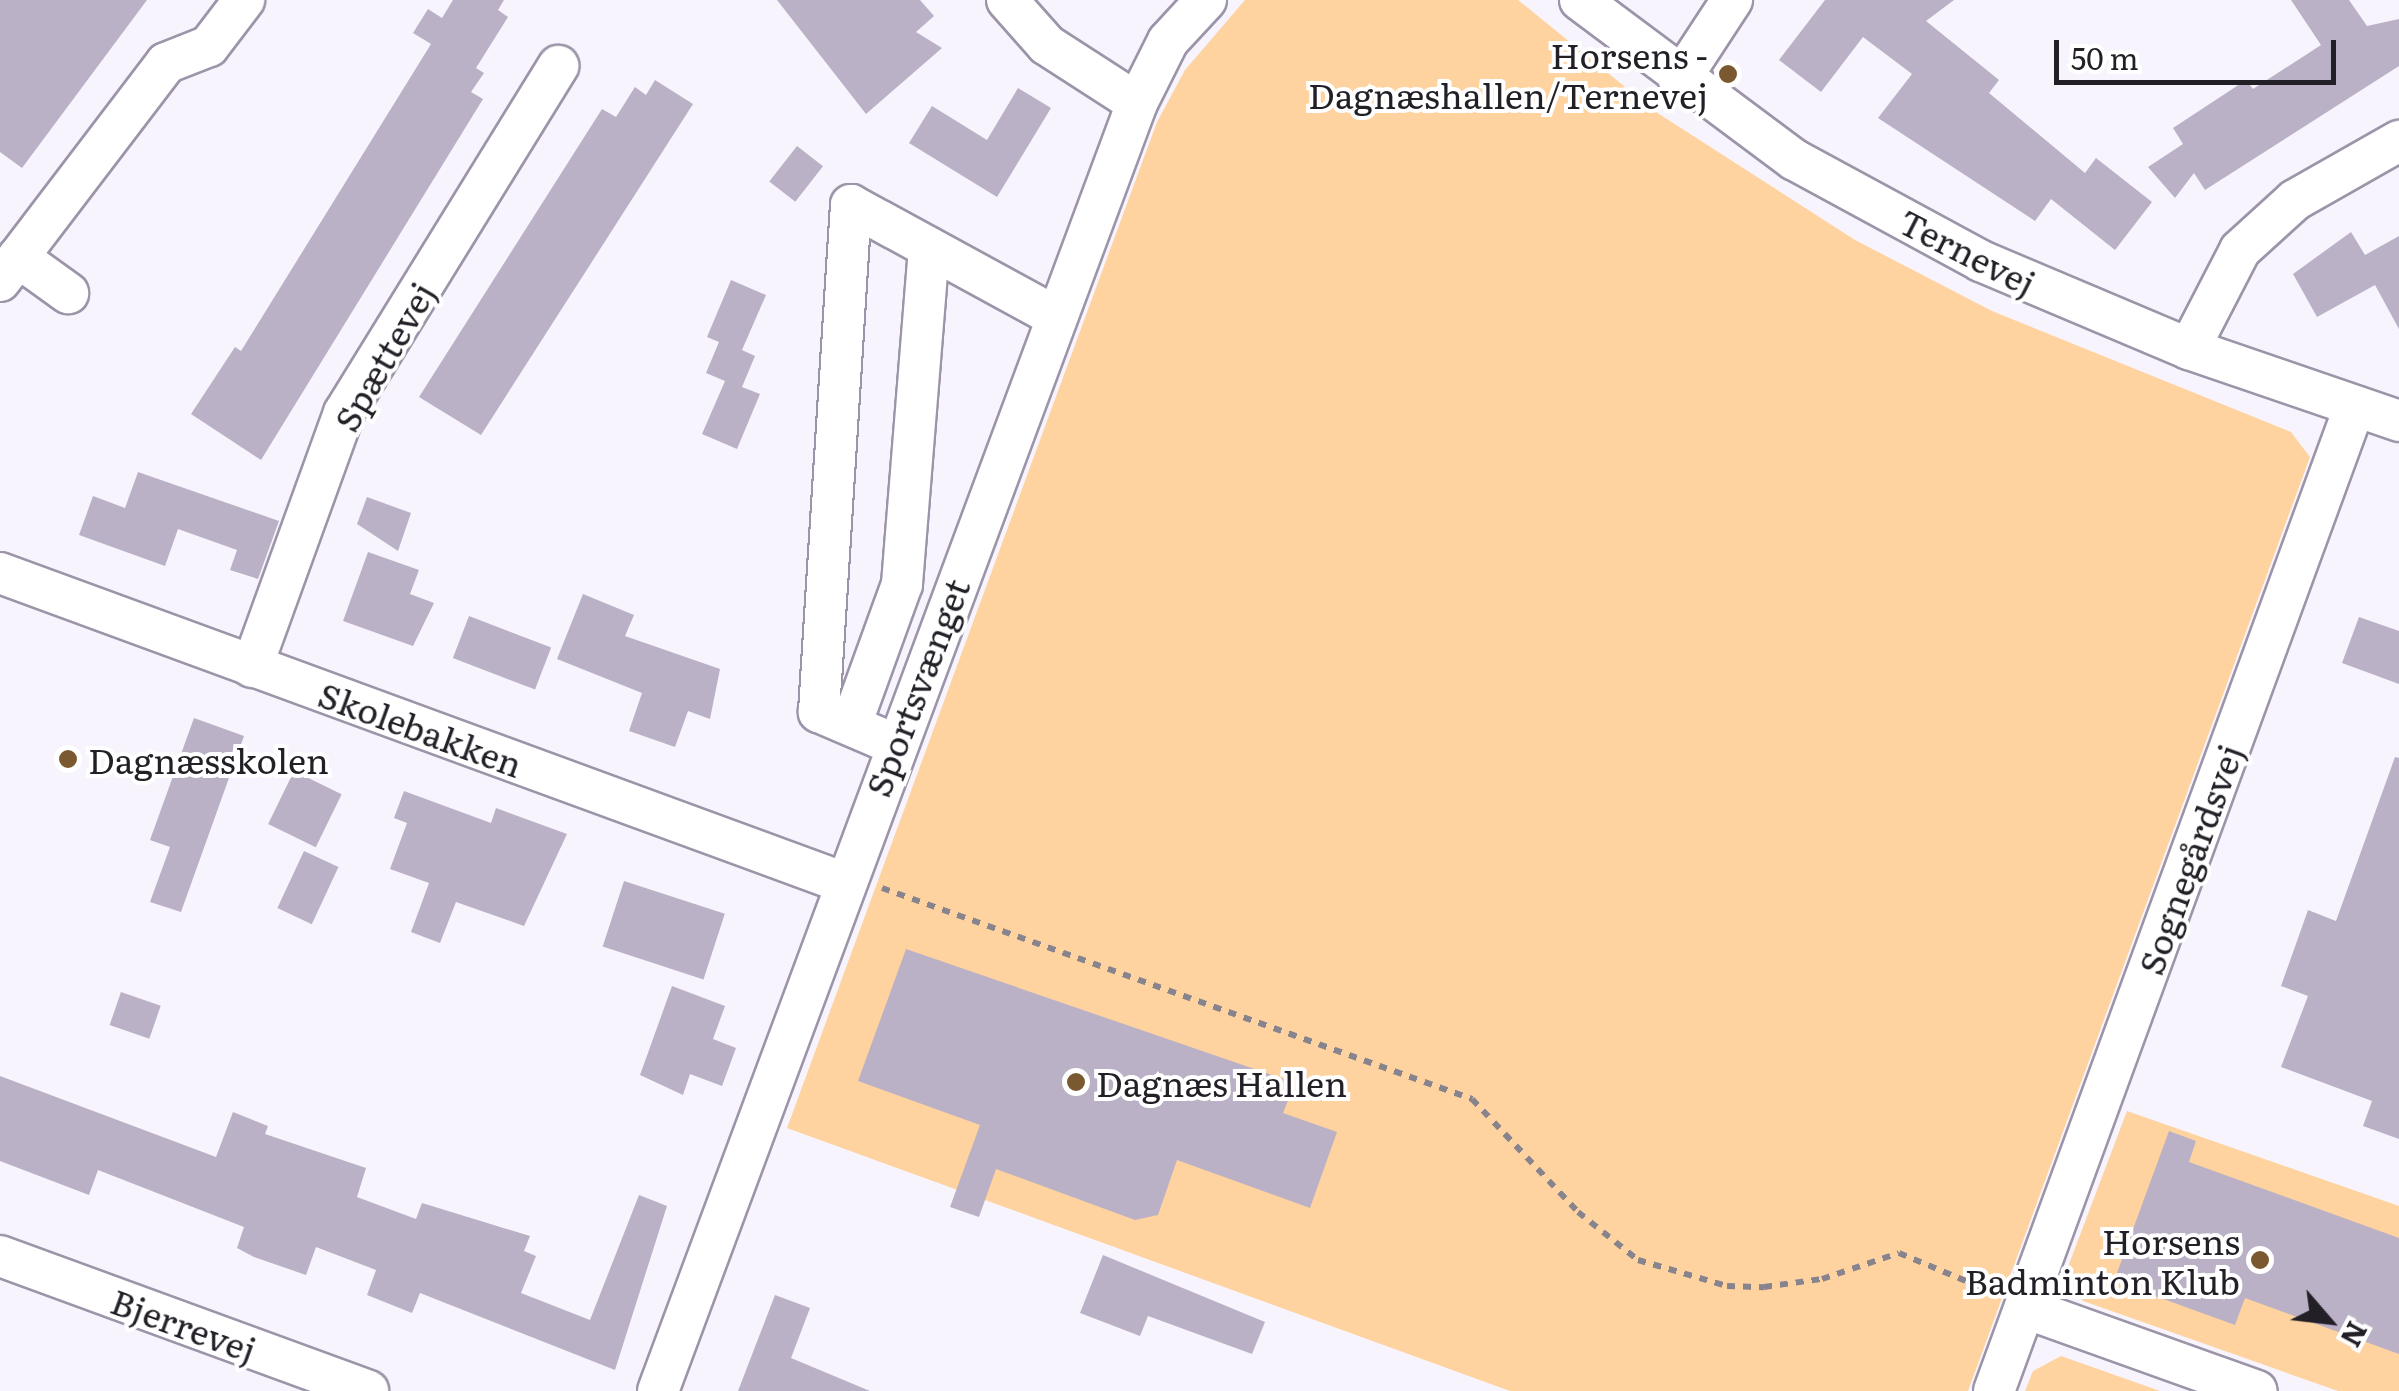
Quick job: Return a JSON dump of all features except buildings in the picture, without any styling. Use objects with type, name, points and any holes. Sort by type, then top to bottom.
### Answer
[{"type":"street","points":[[68,293],[9,269],[166,63],[210,46],[244,0]]},
{"type":"street","points":[[1007,0],[1046,45],[1137,103]]},
{"type":"street","name":"Sportsvænget","points":[[658,1391],[842,882],[1137,103],[1168,40],[1206,0]]},
{"type":"street","name":"Ternevej","points":[[1580,0],[1679,80],[1795,160],[1981,261],[2189,349],[2354,411],[2399,421]]},
{"type":"street","points":[[1679,80],[1732,0]]},
{"type":"street","name":"Spættevej","points":[[252,667],[344,413],[558,66]]},
{"type":"street","points":[[2189,349],[2240,250],[2294,200],[2399,141]]},
{"type":"street","points":[[894,744],[819,712],[851,205],[1056,316]]},
{"type":"street","points":[[851,726],[902,584],[929,248]]},
{"type":"street","name":"Sognegårdsvej","points":[[1994,1391],[2011,1301],[2354,411]]},
{"type":"street","name":"Skolebakken","points":[[0,573],[842,882]]},
{"type":"street","name":"Bjerrevej","points":[[0,1256],[368,1391]]},
{"type":"street","points":[[2011,1301],[2257,1391]]},
{"type":"path","points":[[842,882],[876,886],[1472,1100],[1578,1212],[1638,1260],[1727,1286],[1764,1287],[1822,1279],[1899,1253],[2011,1301]]},
{"type":"shaded area","points":[[1245,0],[1518,0],[1656,112],[1855,240],[1992,311],[2291,432],[2310,457],[1968,1391],[1510,1391],[787,1128],[1157,122],[1185,70]]},
{"type":"shaded area","points":[[2127,1111],[2399,1206],[2399,1391],[2338,1391],[2083,1301],[2066,1272]]},
{"type":"shaded area","points":[[2061,1356],[2160,1391],[2025,1391],[2033,1371]]},
{"type":"place","name":"Horsens - Dagnæshallen/Ternevej","points":[[1728,74]]},
{"type":"place","name":"Dagnæsskolen","points":[[68,759]]},
{"type":"place","name":"Dagnæs Hallen","points":[[1076,1082]]},
{"type":"place","name":"Horsens Badminton Klub","points":[[2260,1260]]}]
